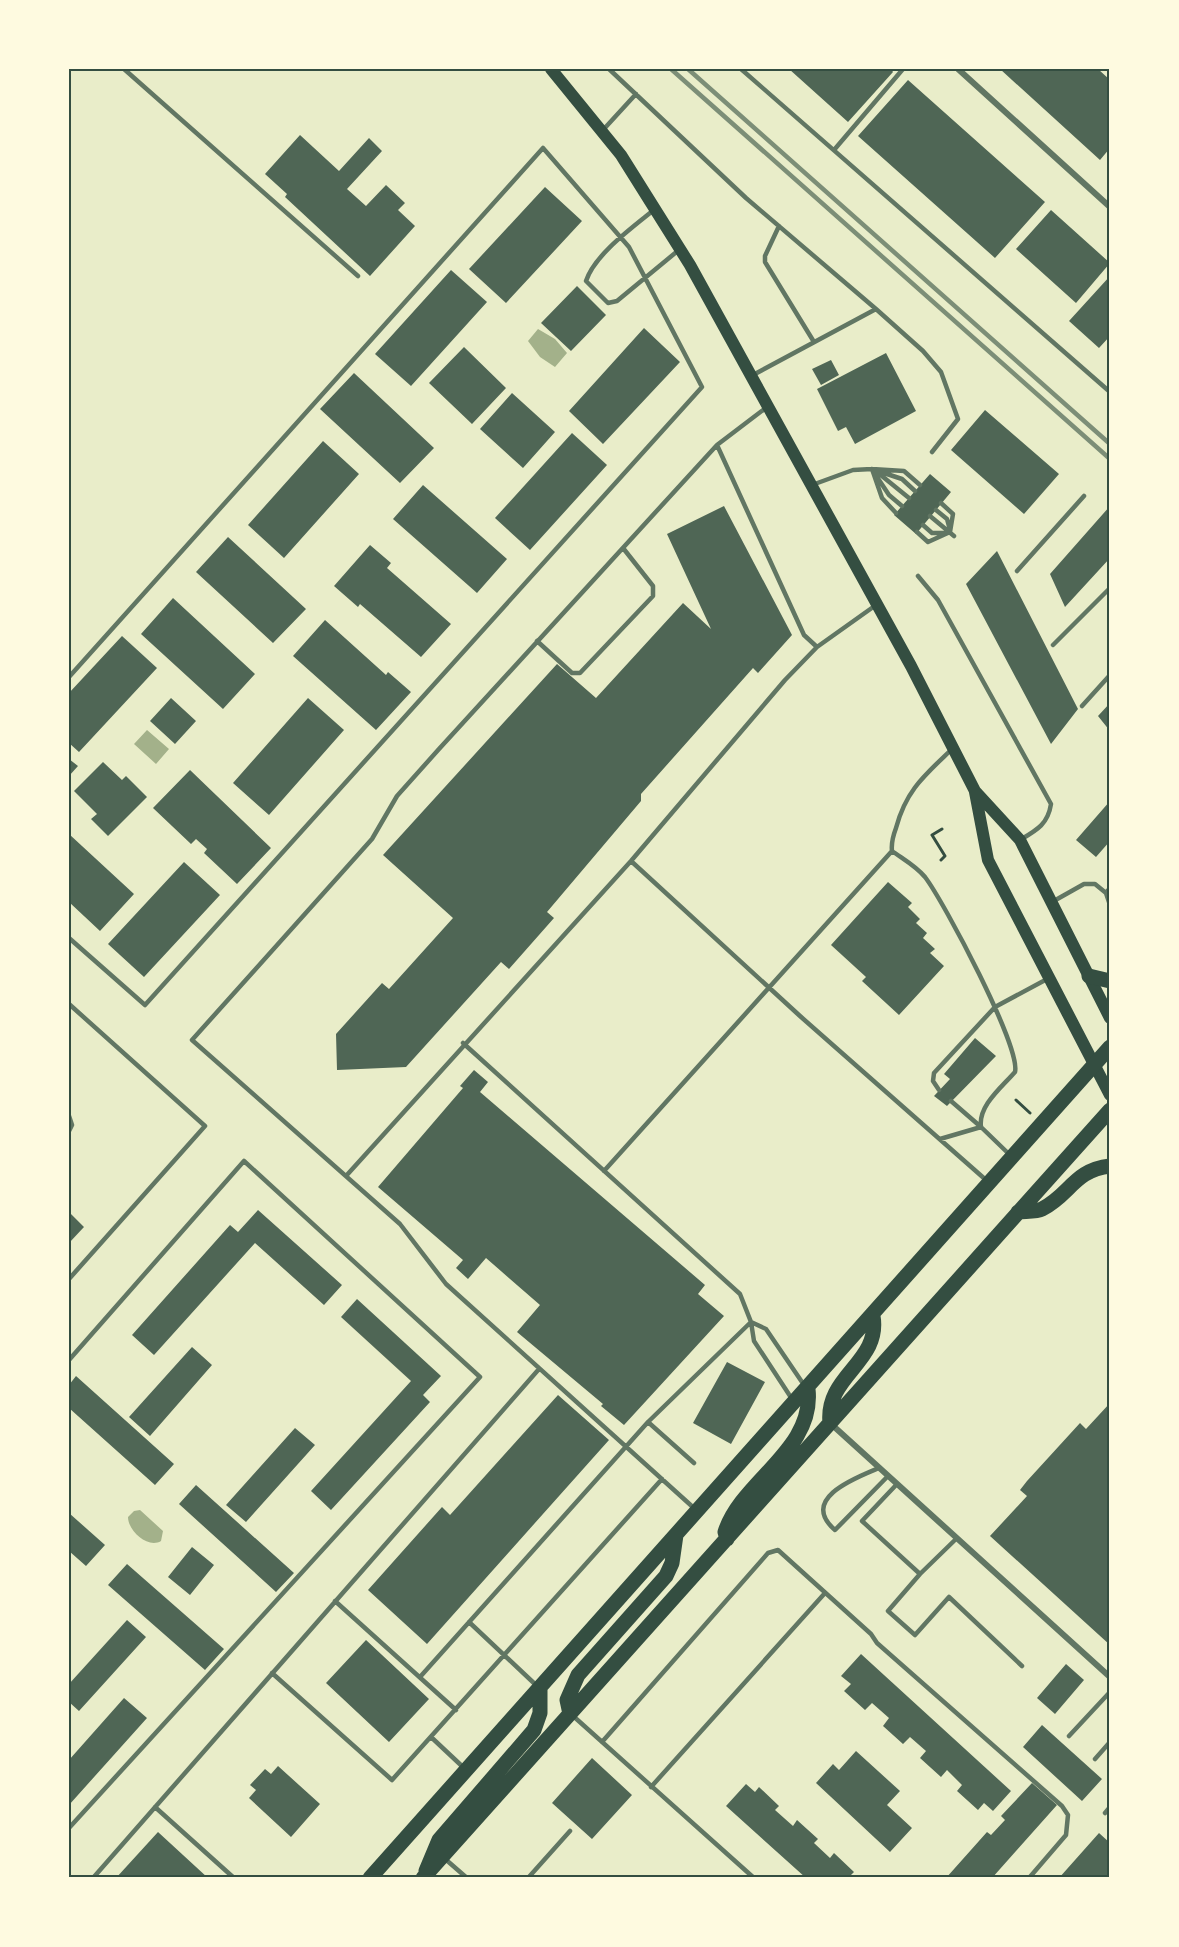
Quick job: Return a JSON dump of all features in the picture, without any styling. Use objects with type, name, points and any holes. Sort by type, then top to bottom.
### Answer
[{"type":"main road","points":[[551,69],[621,155],[680,249],[769,405],[975,791],[1020,840],[1110,1018]]},
{"type":"main road","points":[[975,791],[988,860],[1110,1095]]},
{"type":"main road","points":[[1089,976],[1110,981]]},
{"type":"main road","points":[[370,1878],[873,1316],[1110,1047]]},
{"type":"main road","points":[[423,1877],[1110,1110]]},
{"type":"main road","points":[[1018,1212],[1041,1210],[1076,1179],[1094,1168],[1110,1166]]},
{"type":"main road","points":[[830,1423],[829,1409],[838,1387],[867,1353],[875,1329],[873,1316]]},
{"type":"main road","points":[[727,1539],[725,1532],[732,1512],[797,1436],[809,1403],[807,1389]]},
{"type":"main road","points":[[570,1714],[567,1700],[574,1682],[666,1576],[672,1563],[676,1535]]},
{"type":"main road","points":[[423,1877],[439,1840],[534,1730],[540,1713],[540,1688]]},
{"type":"street","points":[[958,69],[1110,207]]},
{"type":"street","points":[[830,1423],[1110,1677]]},
{"type":"lane","points":[[123,69],[358,276]]},
{"type":"lane","points":[[609,69],[779,226],[876,309],[922,351],[941,372],[958,419],[932,452]]},
{"type":"lane","points":[[741,69],[1110,392]]},
{"type":"lane","points":[[834,150],[903,69]]},
{"type":"lane","points":[[602,131],[636,94]]},
{"type":"lane","points":[[69,677],[543,148],[629,247],[702,387],[145,1005],[69,938]]},
{"type":"lane","points":[[655,209],[620,237],[589,272],[586,281],[608,303],[617,301],[644,276],[680,249]]},
{"type":"lane","points":[[779,226],[765,256],[765,262],[814,342]]},
{"type":"lane","points":[[752,376],[876,309]]},
{"type":"lane","points":[[698,1511],[446,1284],[400,1224],[192,1040],[372,839],[397,796],[537,641],[717,445],[769,405]]},
{"type":"lane","points":[[717,445],[804,635],[817,647]]},
{"type":"lane","points":[[812,485],[853,470],[872,469],[904,471],[920,485]]},
{"type":"lane","points":[[872,469],[902,479],[915,490]]},
{"type":"lane","points":[[872,469],[909,498]]},
{"type":"lane","points":[[872,469],[889,495],[902,506]]},
{"type":"lane","points":[[872,469],[882,498],[896,513]]},
{"type":"lane","points":[[1017,571],[1084,496]]},
{"type":"lane","points":[[941,503],[952,514],[952,534]]},
{"type":"lane","points":[[936,510],[947,519],[952,534]]},
{"type":"lane","points":[[930,516],[952,534]]},
{"type":"lane","points":[[923,525],[932,533],[952,534]]},
{"type":"lane","points":[[917,532],[928,542],[952,534]]},
{"type":"lane","points":[[537,641],[572,673],[580,674],[652,596],[653,586],[623,548]]},
{"type":"lane","points":[[918,576],[938,600],[1051,804],[1050,814],[1040,829],[1020,840]]},
{"type":"lane","points":[[1053,645],[1110,588]]},
{"type":"lane","points":[[346,1176],[463,1043],[631,861],[785,680],[817,647],[877,604]]},
{"type":"lane","points":[[1082,706],[1110,675]]},
{"type":"lane","points":[[953,748],[914,785],[901,807],[891,844],[892,851],[926,879],[995,1007],[1016,1065],[1015,1072],[983,1110],[980,1118],[981,1127]]},
{"type":"lane","points":[[604,1171],[892,851]]},
{"type":"lane","points":[[631,861],[990,1184]]},
{"type":"lane","points":[[1052,902],[1084,884],[1095,884],[1106,893],[1110,905]]},
{"type":"lane","points":[[1106,893],[1110,888]]},
{"type":"lane","points":[[939,1090],[933,1081],[934,1073],[995,1007],[1049,978]]},
{"type":"lane","points":[[69,1004],[205,1126],[69,1279]]},
{"type":"lane","points":[[463,1043],[740,1294],[751,1322],[754,1341],[795,1403]]},
{"type":"lane","points":[[951,1101],[1013,1158]]},
{"type":"lane","points":[[69,1116],[72,1125],[69,1131]]},
{"type":"lane","points":[[940,1139],[981,1127]]},
{"type":"lane","points":[[69,1360],[244,1161],[480,1377],[69,1828]]},
{"type":"lane","points":[[751,1322],[766,1329],[807,1389]]},
{"type":"lane","points":[[420,1677],[648,1422],[751,1322]]},
{"type":"lane","points":[[93,1878],[539,1369]]},
{"type":"lane","points":[[648,1422],[694,1463]]},
{"type":"lane","points":[[879,1468],[843,1485],[824,1504],[824,1517],[835,1530],[888,1476]]},
{"type":"lane","points":[[272,1673],[392,1780],[662,1479]]},
{"type":"lane","points":[[897,1484],[862,1521],[920,1574]]},
{"type":"lane","points":[[957,1538],[920,1574],[888,1611],[915,1635],[949,1597],[1022,1665]]},
{"type":"lane","points":[[602,1743],[768,1553],[774,1550],[782,1552],[871,1634],[877,1643],[1062,1806],[1068,1815],[1066,1835],[1029,1878]]},
{"type":"lane","points":[[651,1787],[825,1593]]},
{"type":"lane","points":[[335,1601],[456,1710]]},
{"type":"lane","points":[[469,1622],[540,1688]]},
{"type":"lane","points":[[1070,1736],[1110,1692]]},
{"type":"lane","points":[[570,1714],[754,1878]]},
{"type":"lane","points":[[431,1737],[467,1770]]},
{"type":"lane","points":[[1095,1759],[1110,1742]]},
{"type":"lane","points":[[155,1807],[234,1878]]},
{"type":"lane","points":[[1105,1813],[1110,1808]]},
{"type":"lane","points":[[528,1878],[570,1831]]},
{"type":"lane","points":[[442,1856],[467,1878]]},
{"type":"path","points":[[941,860],[945,856],[932,835],[942,829]]},
{"type":"path","points":[[1016,1100],[1031,1114]]},
{"type":"shaded area","points":[[538,329],[555,339],[567,353],[555,367],[540,357],[528,341]]},
{"type":"shaded area","points":[[147,730],[169,749],[156,764],[134,744]]},
{"type":"shaded area","points":[[140,1510],[163,1531],[161,1541],[150,1543],[145,1541],[131,1528],[128,1517],[134,1511]]},
{"type":"building","points":[[789,69],[891,69],[893,72],[848,122]]},
{"type":"building","points":[[1000,69],[1098,69],[1110,80],[1110,148],[1100,160]]},
{"type":"building","points":[[908,80],[1045,202],[995,258],[858,136]]},
{"type":"building","points":[[300,135],[339,171],[369,138],[382,151],[347,189],[366,206],[386,185],[405,203],[398,210],[415,226],[370,276],[285,197],[287,194],[265,174]]},
{"type":"building","points":[[545,187],[582,221],[506,303],[469,269]]},
{"type":"building","points":[[1051,210],[1110,263],[1076,303],[1016,249]]},
{"type":"building","points":[[451,270],[487,302],[411,386],[375,354]]},
{"type":"building","points":[[1110,276],[1110,336],[1099,348],[1069,321]]},
{"type":"building","points":[[577,286],[606,315],[571,351],[541,323]]},
{"type":"building","points":[[644,328],[680,362],[603,444],[569,411]]},
{"type":"building","points":[[464,347],[506,388],[472,424],[429,383]]},
{"type":"building","points":[[886,353],[916,411],[855,444],[846,427],[838,431],[817,389]]},
{"type":"building","points":[[831,360],[839,375],[821,385],[812,369]]},
{"type":"building","points":[[354,373],[434,448],[400,483],[320,409]]},
{"type":"building","points":[[512,393],[555,432],[523,468],[480,429]]},
{"type":"building","points":[[985,410],[1059,474],[1024,514],[951,450]]},
{"type":"building","points":[[572,433],[607,465],[530,550],[495,518]]},
{"type":"building","points":[[323,441],[359,474],[284,558],[248,525]]},
{"type":"building","points":[[930,474],[951,492],[916,534],[894,515]]},
{"type":"building","points":[[423,485],[507,559],[477,593],[393,519]]},
{"type":"building","points":[[724,506],[792,635],[758,673],[753,668],[641,794],[641,801],[547,912],[554,918],[509,969],[501,962],[406,1067],[337,1070],[336,1034],[382,983],[389,989],[453,918],[383,855],[557,664],[596,698],[683,603],[711,629],[667,534]]},
{"type":"building","points":[[1110,506],[1110,558],[1065,607],[1050,574]]},
{"type":"building","points":[[228,537],[306,609],[273,643],[196,572]]},
{"type":"building","points":[[370,545],[391,563],[387,568],[451,624],[421,657],[360,604],[358,607],[334,586]]},
{"type":"building","points":[[997,551],[1078,709],[1051,744],[966,584]]},
{"type":"building","points":[[173,598],[255,674],[223,709],[141,634]]},
{"type":"building","points":[[325,620],[386,675],[388,672],[411,692],[376,730],[293,656]]},
{"type":"building","points":[[122,636],[157,668],[79,752],[69,743],[69,693]]},
{"type":"building","points":[[171,698],[196,721],[175,744],[150,721]]},
{"type":"building","points":[[308,698],[344,730],[269,815],[233,783]]},
{"type":"building","points":[[1110,703],[1110,731],[1098,716]]},
{"type":"building","points":[[69,759],[78,766],[69,776]]},
{"type":"building","points":[[103,762],[122,780],[126,776],[147,797],[108,836],[91,819],[97,814],[74,791]]},
{"type":"building","points":[[190,770],[271,848],[237,884],[204,853],[207,849],[196,839],[191,844],[153,808]]},
{"type":"building","points":[[1110,801],[1110,841],[1096,857],[1076,840]]},
{"type":"building","points":[[69,834],[134,894],[100,931],[69,902]]},
{"type":"building","points":[[184,862],[220,895],[144,977],[108,944]]},
{"type":"building","points":[[888,882],[912,903],[908,907],[920,919],[916,923],[927,933],[923,938],[935,949],[930,953],[944,966],[899,1015],[862,981],[866,977],[831,945]]},
{"type":"building","points":[[975,1038],[996,1056],[947,1106],[934,1096],[950,1079],[944,1074]]},
{"type":"building","points":[[474,1070],[488,1082],[480,1092],[705,1285],[698,1294],[724,1316],[624,1425],[601,1406],[603,1404],[517,1332],[540,1305],[486,1258],[468,1279],[456,1268],[463,1260],[378,1187],[463,1088],[460,1086]]},
{"type":"building","points":[[258,1210],[342,1285],[324,1305],[255,1243],[154,1355],[132,1335],[230,1225],[238,1232]]},
{"type":"building","points":[[69,1212],[84,1227],[69,1243]]},
{"type":"building","points":[[357,1299],[441,1376],[423,1395],[430,1402],[331,1510],[311,1491],[411,1381],[341,1317]]},
{"type":"building","points":[[192,1347],[212,1365],[150,1436],[129,1417]]},
{"type":"building","points":[[727,1362],[765,1382],[731,1444],[693,1423]]},
{"type":"building","points":[[76,1376],[174,1464],[155,1485],[69,1408],[69,1385]]},
{"type":"building","points":[[558,1395],[609,1440],[427,1644],[368,1590],[442,1507],[450,1515]]},
{"type":"building","points":[[1110,1403],[1110,1645],[990,1536],[1027,1496],[1020,1490],[1027,1481],[1080,1423],[1086,1429]]},
{"type":"building","points":[[295,1428],[315,1445],[246,1522],[226,1505]]},
{"type":"building","points":[[196,1485],[294,1573],[276,1592],[179,1504]]},
{"type":"building","points":[[69,1513],[105,1545],[86,1566],[69,1551]]},
{"type":"building","points":[[192,1547],[214,1565],[190,1595],[168,1577]]},
{"type":"building","points":[[127,1564],[224,1649],[205,1670],[108,1585]]},
{"type":"building","points":[[127,1620],[146,1637],[79,1711],[69,1702],[69,1684]]},
{"type":"building","points":[[366,1640],[429,1699],[389,1742],[326,1683]]},
{"type":"building","points":[[861,1654],[1011,1791],[993,1811],[984,1803],[978,1810],[957,1791],[962,1785],[947,1770],[941,1777],[920,1758],[926,1751],[910,1737],[903,1744],[883,1726],[889,1718],[872,1703],[865,1710],[844,1691],[851,1684],[841,1676]]},
{"type":"building","points":[[1066,1664],[1084,1680],[1055,1714],[1037,1698]]},
{"type":"building","points":[[124,1698],[147,1718],[69,1805],[69,1760]]},
{"type":"building","points":[[1042,1725],[1102,1779],[1082,1801],[1023,1747]]},
{"type":"building","points":[[856,1751],[900,1791],[887,1805],[912,1828],[890,1852],[816,1783],[833,1764],[839,1770]]},
{"type":"building","points":[[592,1758],[632,1795],[592,1839],[552,1803]]},
{"type":"building","points":[[278,1766],[320,1804],[291,1837],[249,1798],[256,1790],[250,1785],[265,1769],[271,1774]]},
{"type":"building","points":[[1032,1783],[1057,1805],[992,1878],[946,1878],[987,1832],[991,1835],[1005,1820],[1001,1816]]},
{"type":"building","points":[[746,1784],[755,1792],[759,1787],[779,1806],[775,1810],[793,1826],[797,1820],[818,1839],[814,1843],[830,1858],[834,1853],[854,1872],[850,1876],[852,1878],[806,1878],[726,1806]]},
{"type":"building","points":[[158,1832],[208,1878],[116,1878]]},
{"type":"building","points":[[1099,1833],[1110,1843],[1110,1873],[1105,1878],[1059,1878]]},
{"type":"railway","points":[[671,69],[1110,459]]},
{"type":"railway","points":[[688,69],[1110,444]]}]
